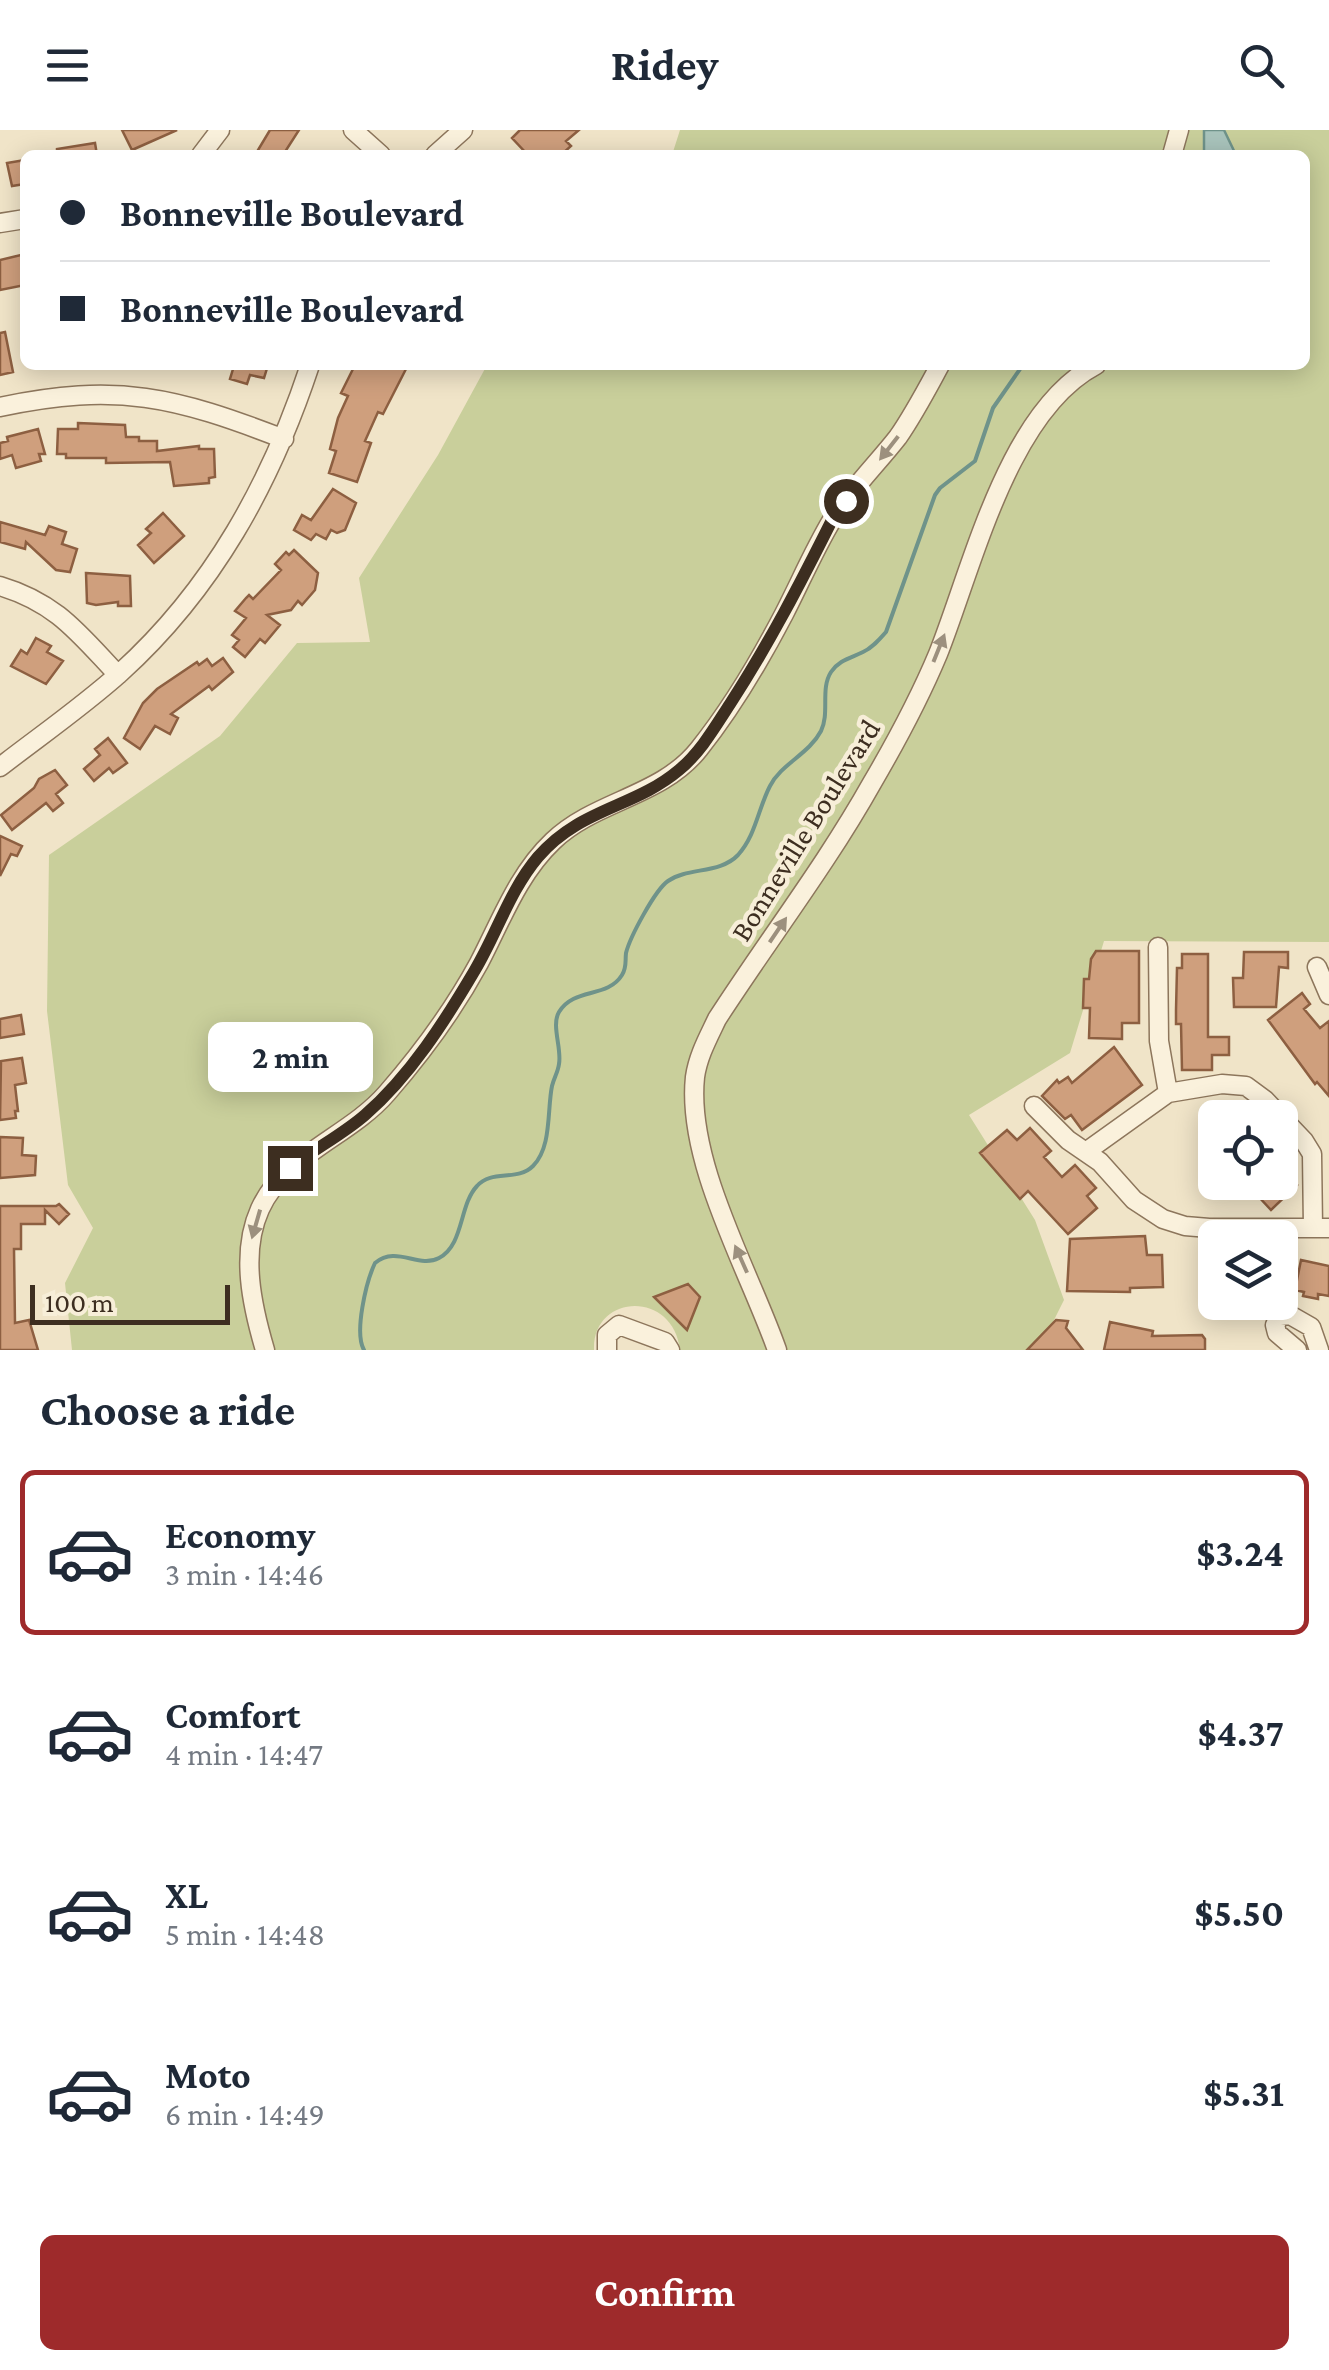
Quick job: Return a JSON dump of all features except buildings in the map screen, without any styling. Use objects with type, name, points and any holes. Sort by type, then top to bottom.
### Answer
[{"type":"street","points":[[205,150],[220,130]]},
{"type":"street","points":[[353,130],[375,150]]},
{"type":"street","points":[[441,150],[463,130]]},
{"type":"street","points":[[0,767],[118,674],[170,622],[218,561],[257,497],[284,440],[308,370]]},
{"type":"street","points":[[265,1350],[252,1296],[250,1245],[260,1209],[277,1181],[385,1096],[466,985],[522,878],[554,840],[598,811],[658,784],[699,749],[782,619],[833,518],[901,432],[937,370]]},
{"type":"street","name":"Bonneville Boulevard","points":[[777,1350],[706,1166],[696,1106],[696,1076],[703,1047],[717,1019],[872,784],[936,656],[1008,474],[1031,428],[1056,393],[1089,370]]},
{"type":"street","points":[[0,407],[80,394],[146,397],[198,407],[284,440]]},
{"type":"street","points":[[0,586],[25,594],[59,613],[118,674]]},
{"type":"street","points":[[1158,946],[1159,1041],[1168,1093]]},
{"type":"street","points":[[1317,967],[1329,996]]},
{"type":"street","points":[[1034,1106],[1068,1140],[1087,1151],[1143,1208],[1174,1223],[1209,1228],[1321,1228],[1312,1154],[1265,1100],[1246,1086],[1230,1084],[1168,1093],[1087,1151]]},
{"type":"street","points":[[1298,1350],[1277,1334],[1275,1324],[1280,1316],[1290,1315],[1311,1328],[1318,1350]]},
{"type":"street","points":[[606,1350],[607,1335],[619,1324],[665,1342],[670,1350]]},
{"type":"green space","points":[[680,130],[1204,130],[1204,150],[674,150]]},
{"type":"green space","points":[[1224,130],[1329,130],[1329,942],[1104,941],[1070,1053],[969,1115],[1035,1220],[1064,1300],[1039,1350],[680,1350],[674,1330],[663,1316],[634,1306],[618,1309],[606,1318],[597,1331],[594,1350],[72,1350],[65,1283],[93,1228],[68,1185],[47,1011],[49,855],[220,736],[297,643],[370,642],[359,578],[438,455],[484,370],[1310,370],[1310,150],[1234,150]]},
{"type":"water","points":[[1204,130],[1224,130],[1234,150],[1204,150]]},
{"type":"waterway","points":[[364,1350],[361,1320],[375,1263],[391,1256],[423,1261],[439,1258],[453,1244],[477,1186],[490,1178],[527,1171],[539,1158],[559,1064],[559,1012],[573,999],[608,987],[622,975],[626,953],[638,926],[668,881],[731,861],[744,847],[775,778],[821,731],[831,672],[886,632],[935,495],[975,461],[993,408],[1019,370]]},
{"type":"route","points":[[290,1168],[363,1117],[423,1049],[477,966],[522,878],[554,840],[575,823],[658,784],[699,749],[766,647],[833,518],[846,501]]}]
